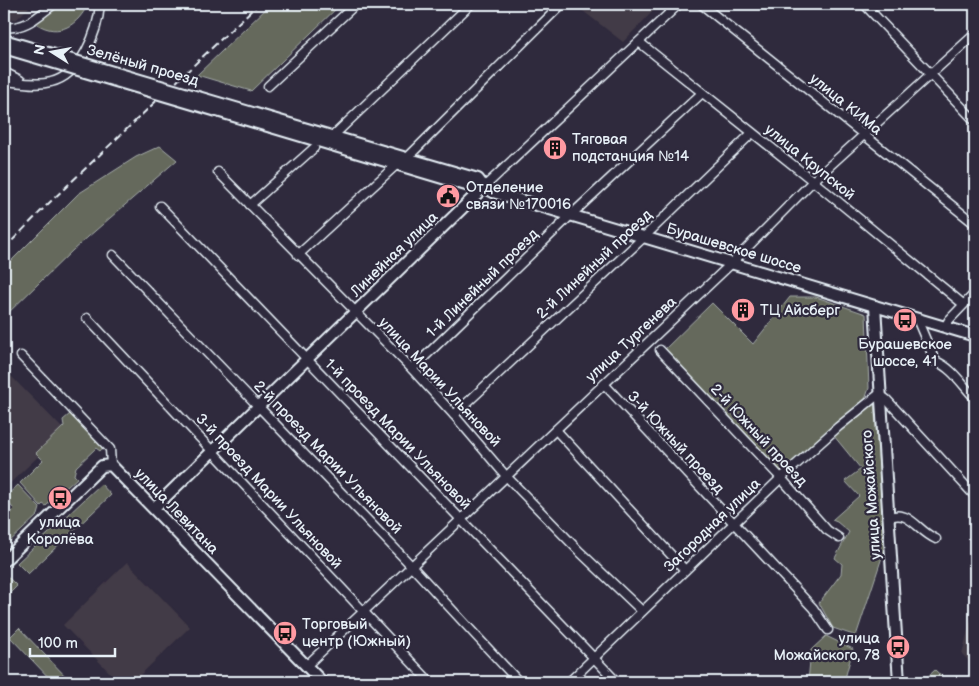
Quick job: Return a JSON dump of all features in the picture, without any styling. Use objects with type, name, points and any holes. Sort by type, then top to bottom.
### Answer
[{"type":"main road","name":"Зелёный проезд","points":[[4,40],[272,123]]},
{"type":"main road","name":"Зелёный проезд","points":[[4,48],[272,123]]},
{"type":"main road","name":"Бурашевское шоссе","points":[[272,123],[333,136],[478,180],[492,192],[975,336]]},
{"type":"main road","name":"Бурашевское шоссе","points":[[272,123],[395,164],[476,188],[484,187]]},
{"type":"main road","name":"Линейная улица","points":[[154,508],[484,187]]},
{"type":"main road","name":"улица Можайского","points":[[874,306],[879,394],[892,516],[899,682]]},
{"type":"main road","name":"улица Левитана","points":[[111,465],[322,682]]},
{"type":"main road","points":[[4,561],[102,466],[111,465]]},
{"type":"street","points":[[4,27],[14,28],[26,25],[54,4]]},
{"type":"street","points":[[4,81],[49,83],[62,78],[72,70],[93,35],[100,4]]},
{"type":"street","points":[[268,86],[356,4]]},
{"type":"street","points":[[333,136],[471,4]]},
{"type":"street","name":"Линейная улица","points":[[484,187],[680,4]]},
{"type":"street","name":"улица КИМа","points":[[701,4],[975,224]]},
{"type":"street","points":[[864,4],[975,121]]},
{"type":"street","points":[[408,159],[561,5]]},
{"type":"street","name":"улица Тургенева","points":[[306,666],[732,263],[814,181],[975,34]]},
{"type":"street","name":"улица Крупской","points":[[639,42],[814,181],[963,304]]},
{"type":"street","points":[[4,72],[24,82]]},
{"type":"street","name":"1-й Линейный проезд","points":[[412,369],[571,215],[702,93]]},
{"type":"street","name":"2-й Линейный проезд","points":[[454,415],[752,133]]},
{"type":"street","points":[[250,205],[314,148]]},
{"type":"street","points":[[298,255],[394,167],[395,164]]},
{"type":"street","name":"улица Марии Ульяновой","points":[[218,172],[412,369],[506,476],[580,552],[642,611]]},
{"type":"street","name":"1-й проезд Марии Ульяновой","points":[[160,206],[617,682]]},
{"type":"street","name":"2-й проезд Марии Ульяновой","points":[[113,255],[259,405],[519,682]]},
{"type":"street","points":[[945,327],[963,304],[975,293]]},
{"type":"street","name":"3-й проезд Марии Ульяновой","points":[[87,318],[430,682]]},
{"type":"street","points":[[917,319],[935,361],[945,365],[953,372],[975,398]]},
{"type":"street","name":"2-й Южный проезд","points":[[660,350],[781,478],[827,530],[839,538]]},
{"type":"street","name":"улица Левитана","points":[[21,356],[110,449],[111,465]]},
{"type":"street","name":"3-й Южный проезд","points":[[604,384],[812,608],[828,630]]},
{"type":"street","points":[[879,394],[887,400],[975,496]]},
{"type":"street","name":"Загородная улица","points":[[569,682],[781,478],[838,427],[879,394]]},
{"type":"street","points":[[556,430],[685,570]]},
{"type":"street","points":[[892,516],[906,516],[927,536],[936,539]]},
{"type":"shaded area","points":[[4,4],[32,4],[16,20],[4,17]]},
{"type":"shaded area","points":[[574,4],[647,4],[654,10],[623,42]]},
{"type":"shaded area","points":[[8,373],[65,431],[4,489],[4,377]]},
{"type":"shaded area","points":[[127,562],[190,627],[133,682],[119,682],[63,625]]},
{"type":"shaded area","points":[[975,603],[975,667],[962,654]]},
{"type":"green space","points":[[45,4],[88,4],[79,18],[73,23],[67,27],[53,30],[37,24],[35,13]]},
{"type":"green space","points":[[271,4],[341,4],[251,91],[197,75]]},
{"type":"green space","points":[[160,146],[177,160],[73,250],[4,317],[4,268],[78,194],[136,157]]},
{"type":"green space","points":[[790,297],[816,297],[866,314],[869,388],[865,400],[782,475],[663,351],[712,303],[753,344]]},
{"type":"green space","points":[[874,401],[885,548],[856,636],[833,628],[819,603],[841,574],[842,564],[835,558],[849,532],[832,520],[859,496],[845,481],[861,469],[834,436],[869,403]]},
{"type":"green space","points":[[70,414],[74,414],[104,446],[100,451],[96,448],[76,467],[74,475],[77,478],[46,506],[43,504],[41,506],[20,483],[43,460],[36,453],[64,426],[63,420]]},
{"type":"green space","points":[[101,484],[111,495],[28,574],[17,563]]},
{"type":"green space","points":[[18,485],[40,508],[38,515],[7,544],[4,540],[4,519],[14,509],[4,498]]},
{"type":"green space","points":[[6,575],[17,586],[4,599],[4,578]]},
{"type":"green space","points":[[19,628],[71,682],[53,682],[10,637]]},
{"type":"green space","points":[[826,636],[853,649],[844,682],[808,682],[811,650]]},
{"type":"green space","points":[[935,670],[948,682],[922,682]]},
{"type":"railway","points":[[4,249],[46,206],[258,4]]},
{"type":"place","name":"Тяговая подстанция №14","points":[[555,148]]},
{"type":"place","name":"Отделение связи №170016","points":[[448,196]]},
{"type":"place","name":"ТЦ Айсберг","points":[[743,310]]},
{"type":"place","name":"Бурашевское шоссе, 41","points":[[905,320]]},
{"type":"place","name":"улица Королёва","points":[[60,498]]},
{"type":"place","name":"Торговый центр (Южный)","points":[[285,633]]},
{"type":"place","name":"улица Можайского, 78","points":[[898,647]]}]
